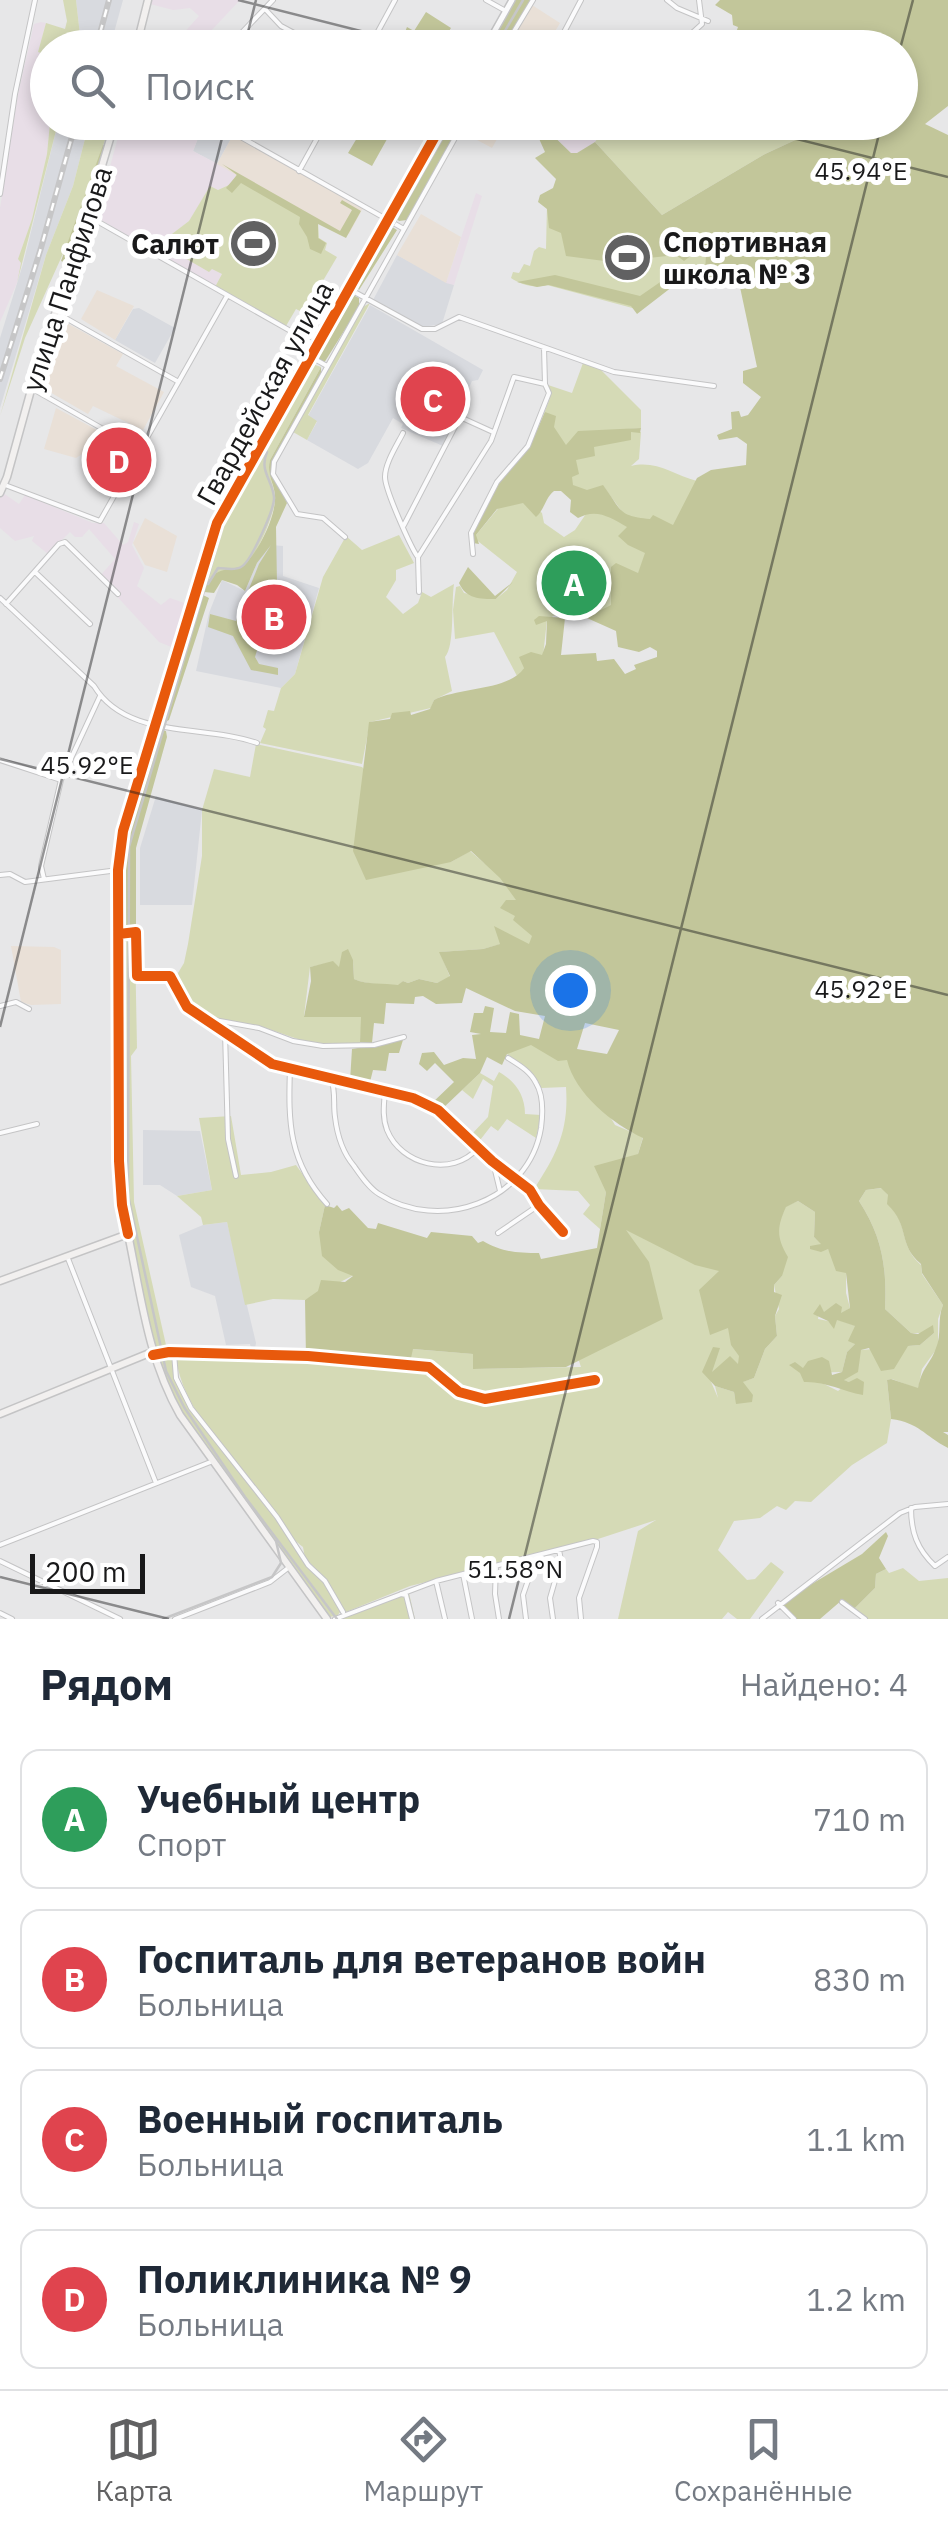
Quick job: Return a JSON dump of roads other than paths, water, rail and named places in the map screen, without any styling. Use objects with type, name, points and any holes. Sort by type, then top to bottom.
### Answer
[{"type":"main road","points":[[140,30],[148,0]]},
{"type":"main road","name":"улица Панфилова","points":[[0,493],[110,140]]},
{"type":"main road","points":[[0,1282],[128,1234]]},
{"type":"main road","name":"Гвардейская улица","points":[[128,1234],[152,1353],[172,1400],[326,1619]]},
{"type":"main road","points":[[0,1414],[152,1353]]},
{"type":"street","points":[[0,194],[35,0]]},
{"type":"street","points":[[244,30],[273,0]]},
{"type":"street","points":[[378,30],[394,0]]},
{"type":"street","points":[[486,0],[506,10]]},
{"type":"street","points":[[495,30],[512,0]]},
{"type":"street","points":[[515,30],[533,0]]},
{"type":"street","points":[[565,30],[580,0]]},
{"type":"street","points":[[667,0],[705,19]]},
{"type":"street","points":[[699,0],[705,19]]},
{"type":"street","points":[[265,8],[289,30]]},
{"type":"street","points":[[698,30],[705,19]]},
{"type":"street","points":[[245,140],[404,229]]},
{"type":"street","points":[[299,171],[316,140]]},
{"type":"street","name":"Гвардейская улица","points":[[128,1234],[119,1161],[118,870],[123,831],[215,526],[434,140]]},
{"type":"street","points":[[345,537],[323,518],[300,516],[273,474],[274,462],[454,140]]},
{"type":"street","points":[[88,216],[317,346]]},
{"type":"street","points":[[350,289],[422,329],[435,330],[459,317],[614,372],[714,386]]},
{"type":"street","points":[[4,485],[100,521],[227,296]]},
{"type":"street","points":[[56,312],[178,382]]},
{"type":"street","points":[[473,554],[471,533],[497,482],[528,446],[550,393],[545,384],[544,346]]},
{"type":"street","points":[[311,357],[327,366]]},
{"type":"street","points":[[418,557],[464,488],[493,432],[514,377],[545,384]]},
{"type":"street","points":[[31,388],[140,450]]},
{"type":"street","points":[[404,525],[460,417],[493,432]]},
{"type":"street","points":[[402,433],[385,472],[386,482],[404,525],[405,539],[418,557],[419,592]]},
{"type":"street","points":[[6,604],[65,542],[118,594]]},
{"type":"street","points":[[34,572],[90,624]]},
{"type":"street","points":[[0,598],[100,696],[130,718],[257,743]]},
{"type":"street","points":[[44,879],[41,866],[62,780],[100,696]]},
{"type":"street","points":[[0,760],[62,780]]},
{"type":"street","points":[[0,875],[10,874],[25,882],[118,870]]},
{"type":"street","points":[[118,934],[136,932],[137,976],[170,976],[187,1007],[272,1064],[413,1098],[438,1110],[492,1161],[530,1190],[563,1232]]},
{"type":"street","points":[[0,1006],[16,1002],[29,1009]]},
{"type":"street","points":[[209,1019],[324,1046],[374,1045],[404,1038]]},
{"type":"street","points":[[225,1032],[228,1139],[236,1176]]},
{"type":"street","points":[[331,1080],[335,1120],[345,1152],[378,1194],[410,1208],[445,1213],[474,1206],[500,1191],[516,1177],[533,1151],[542,1108],[535,1080],[508,1058]]},
{"type":"street","points":[[290,1070],[294,1150],[307,1180],[327,1204]]},
{"type":"street","points":[[386,1091],[385,1124],[396,1147],[406,1155],[426,1163],[448,1164],[466,1160],[478,1148]]},
{"type":"street","points":[[0,1133],[37,1124]]},
{"type":"street","points":[[492,1161],[500,1191]]},
{"type":"street","points":[[498,1233],[539,1205]]},
{"type":"street","points":[[67,1256],[156,1483]]},
{"type":"street","points":[[152,1353],[308,1356],[429,1366],[459,1392],[486,1399],[595,1380]]},
{"type":"street","points":[[174,1353],[176,1378],[191,1408],[277,1517],[344,1614]]},
{"type":"street","points":[[0,1544],[213,1461]]},
{"type":"street","points":[[762,1619],[900,1513],[948,1504]]},
{"type":"street","points":[[911,1508],[913,1534],[930,1562],[934,1566],[948,1557]]},
{"type":"street","points":[[335,1619],[436,1581],[597,1542],[579,1598],[581,1619]]},
{"type":"street","points":[[553,1619],[550,1598],[561,1560],[559,1550]]},
{"type":"street","points":[[526,1619],[522,1595],[534,1563],[532,1558]]},
{"type":"street","points":[[0,1561],[120,1619]]},
{"type":"street","points":[[496,1566],[494,1594],[499,1619]]},
{"type":"street","points":[[175,1619],[270,1582],[288,1568]]},
{"type":"street","points":[[463,1574],[472,1619]]},
{"type":"street","points":[[436,1581],[444,1619]]},
{"type":"street","points":[[402,1594],[406,1595],[412,1619]]},
{"type":"street","points":[[842,1602],[865,1619]]},
{"type":"street","points":[[778,1603],[794,1619]]},
{"type":"street","points":[[0,1613],[12,1619]]},
{"type":"tram line","points":[[506,30],[523,0]]},
{"type":"tram line","points":[[337,1619],[245,1497],[184,1407],[166,1371],[128,1195],[129,847],[225,519],[442,140]]},
{"type":"tram line","points":[[208,584],[218,568],[241,567],[262,534],[274,497],[265,470],[267,452]]},
{"type":"tram line","points":[[163,1619],[272,1577],[281,1563],[276,1541]]},
{"type":"railway","points":[[101,30],[109,0]]},
{"type":"railway","points":[[0,379],[71,140]]},
{"type":"place","name":"Салют","points":[[254,244]]},
{"type":"place","name":"Спортивная школа № 3","points":[[628,258]]},
{"type":"place","name":"Военный госпиталь","points":[[433,399]]},
{"type":"place","name":"Поликлиника № 9","points":[[119,460]]},
{"type":"place","name":"Учебный центр","points":[[574,583]]},
{"type":"place","name":"Госпиталь для ветеранов войн","points":[[274,617]]}]
